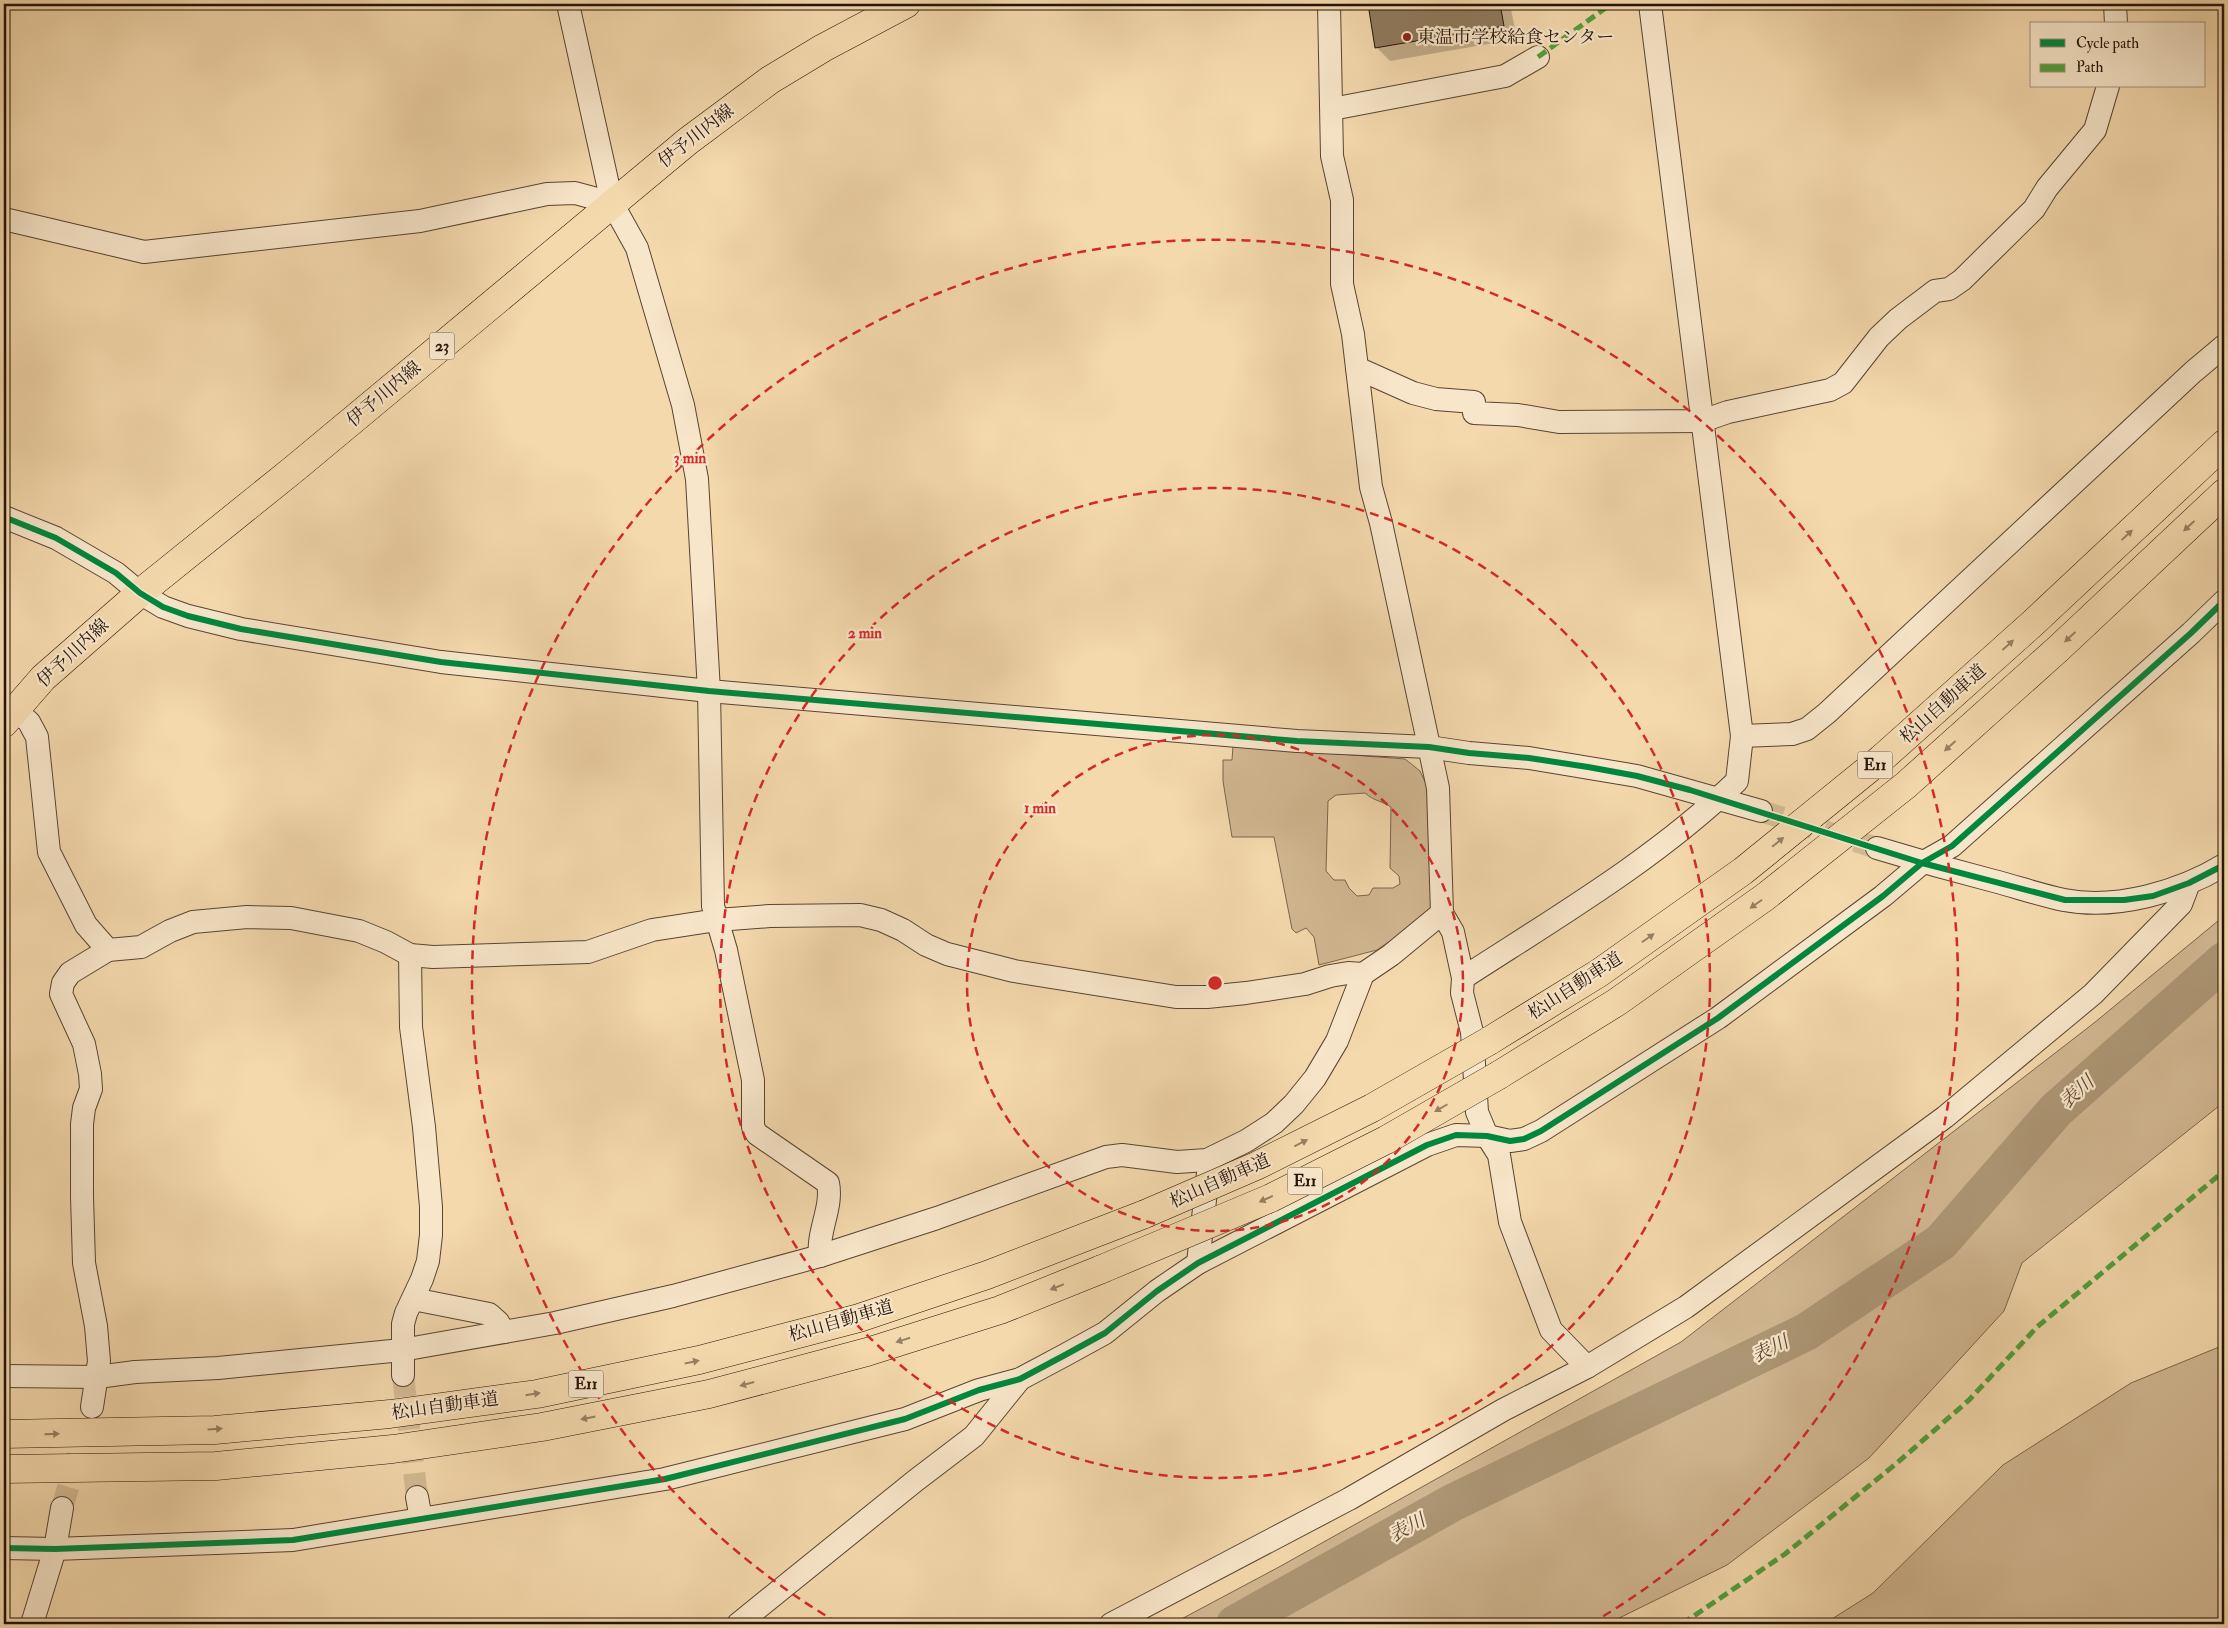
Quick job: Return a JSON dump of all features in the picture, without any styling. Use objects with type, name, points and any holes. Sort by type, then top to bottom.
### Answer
[{"type":"main road","name":"伊予川内線","points":[[9,717],[43,678],[140,593],[294,469],[688,141],[770,80],[831,43],[906,4]]},
{"type":"main road","name":"松山自動車道","points":[[4,1434],[215,1430],[390,1414],[537,1394],[699,1360],[859,1318],[988,1275],[1145,1214],[1256,1166],[1355,1116],[1490,1041],[1599,973],[1743,870],[1881,759],[2033,623],[2224,444]]},
{"type":"main road","name":"松山自動車道","points":[[4,1469],[216,1466],[393,1449],[542,1428],[709,1394],[867,1352],[1000,1310],[1271,1198],[1386,1140],[1499,1075],[1617,1002],[1765,897],[1906,785],[2059,648],[2224,493]]},
{"type":"street","points":[[568,4],[612,203],[637,248],[684,405],[697,479],[709,691],[713,906],[726,950],[752,1080],[753,1127],[756,1134],[828,1184],[829,1198],[820,1239],[820,1256]]},
{"type":"street","points":[[1329,4],[1332,156],[1342,200],[1342,284],[1353,334],[1371,486],[1381,523],[1438,788],[1442,913],[1453,932],[1462,978],[1462,993],[1472,1032],[1478,1112],[1487,1136],[1499,1155],[1509,1215],[1551,1330],[1587,1367]]},
{"type":"street","points":[[1462,978],[1619,877],[1719,798],[1737,781],[1742,736],[1650,4]]},
{"type":"street","points":[[2115,4],[2116,22]]},
{"type":"street","points":[[1332,109],[1505,76],[1538,56]]},
{"type":"street","points":[[1357,368],[1413,393],[1436,399],[1474,402],[1474,413],[1518,416],[1559,422],[1702,421],[1728,412],[1830,390],[1843,383],[1879,337],[1898,319],[1935,290],[1949,288],[1962,280],[2034,209],[2047,188],[2095,130],[2107,88]]},
{"type":"street","points":[[4,219],[144,252],[420,221],[547,194],[576,193],[612,203]]},
{"type":"street","points":[[1742,736],[1792,734],[1807,729],[1827,713],[2193,372],[2224,346]]},
{"type":"street","points":[[4,518],[56,538],[116,573],[140,593],[164,607],[188,616],[241,629],[441,662],[709,691],[1297,741],[1429,747],[1469,754],[1529,758],[1588,766],[1637,776],[1719,798],[1760,812]]},
{"type":"street","points":[[4,1548],[55,1549],[293,1540],[421,1520],[665,1479],[905,1419],[979,1390],[1020,1379],[1105,1333],[1156,1291],[1198,1264],[1427,1145],[1456,1136],[1487,1136],[1510,1141],[1541,1131],[1718,1018],[1883,896],[1922,863],[1952,846],[2191,633],[2224,601]]},
{"type":"street","points":[[9,717],[29,722],[37,737],[49,852],[86,925],[108,950]]},
{"type":"street","points":[[1877,848],[1922,863],[2065,900],[2124,900],[2153,896],[2189,883],[2224,865]]},
{"type":"street","points":[[1111,1624],[1349,1498],[1503,1410],[1587,1367],[1686,1307],[1945,1117],[2093,994],[2181,904],[2189,883]]},
{"type":"street","points":[[4,1376],[98,1377],[135,1372],[218,1368],[402,1350],[555,1323],[673,1296],[820,1256],[937,1218],[1106,1157],[1122,1155],[1177,1162],[1207,1160],[1274,1123],[1294,1104],[1315,1078],[1337,1041],[1363,974],[1391,955],[1442,913]]},
{"type":"street","points":[[92,1406],[98,1377],[98,1341],[83,1254],[82,1124],[84,1108],[91,1089],[90,1074],[84,1044],[61,994],[64,983],[70,973],[108,950],[141,947],[170,931],[193,922],[247,917],[291,918],[359,931],[386,942],[410,955],[433,957],[588,952],[652,930],[717,920],[770,916],[860,915],[882,920],[903,930],[926,945],[956,956],[1014,971],[1176,997],[1207,998],[1305,984],[1330,976],[1348,973],[1363,974]]},
{"type":"street","points":[[403,1375],[403,1324],[428,1261],[431,1235],[431,1207],[422,1108],[411,1027],[410,955]]},
{"type":"street","points":[[1198,1264],[1208,1170],[1207,1160]]},
{"type":"street","points":[[413,1299],[489,1314],[498,1322],[504,1332]]},
{"type":"street","points":[[738,1624],[915,1481],[974,1436],[1020,1379]]},
{"type":"street","points":[[417,1497],[421,1520]]},
{"type":"street","points":[[32,1624],[55,1549],[62,1508]]},
{"type":"shaded area","points":[[1233,746],[1405,759],[1420,771],[1427,786],[1434,911],[1377,950],[1319,965],[1314,937],[1306,928],[1296,933],[1292,929],[1274,837],[1232,837],[1223,781],[1223,760],[1232,760]],"holes":[[[1365,793],[1391,807],[1390,868],[1399,876],[1400,884],[1393,888],[1373,888],[1369,895],[1357,896],[1349,888],[1345,880],[1334,880],[1326,871],[1328,801],[1336,795]]]},
{"type":"shaded area","points":[[2224,916],[2224,1102],[2022,1263],[2004,1311],[1869,1458],[1727,1565],[1607,1624],[1172,1624],[1279,1567],[1681,1342],[2094,1023]]},
{"type":"shaded area","points":[[2224,1345],[2224,1624],[1824,1624],[1873,1593],[2003,1465],[2131,1383]]},
{"type":"building","name":"東温市学校給食センター","points":[[1368,4],[1500,4],[1504,26],[1375,48]]},
{"type":"waterway","name":"表川","points":[[1235,1624],[1452,1503],[1806,1332],[1941,1242],[2056,1110],[2224,961]]},
{"type":"tunnel","points":[[1761,811],[1877,848]]},
{"type":"tunnel","points":[[403,1375],[417,1497]]},
{"type":"tunnel","points":[[62,1508],[92,1407]]},
{"type":"marked path","points":[[1538,57],[1611,4]]},
{"type":"marked path","points":[[1682,1624],[1785,1554],[1897,1463],[1969,1400],[2037,1327],[2224,1171]]},
{"type":"cycle path","points":[[4,517],[56,538],[116,573],[140,593],[163,607],[188,616],[241,629],[441,662],[709,691],[1297,741],[1429,747],[1469,753],[1529,758],[1637,776],[1690,790],[1922,863],[2065,900],[2124,900],[2153,896],[2189,883],[2224,865]]},
{"type":"cycle path","points":[[4,1548],[55,1549],[293,1540],[665,1479],[905,1419],[979,1390],[1020,1379],[1105,1333],[1157,1291],[1198,1263],[1427,1145],[1456,1135],[1487,1136],[1510,1141],[1524,1139],[1541,1131],[1718,1018],[1883,896],[1922,863],[1952,846],[2191,633],[2224,601]]},
{"type":"place","name":"東温市学校給食センター","points":[[1407,37]]}]
